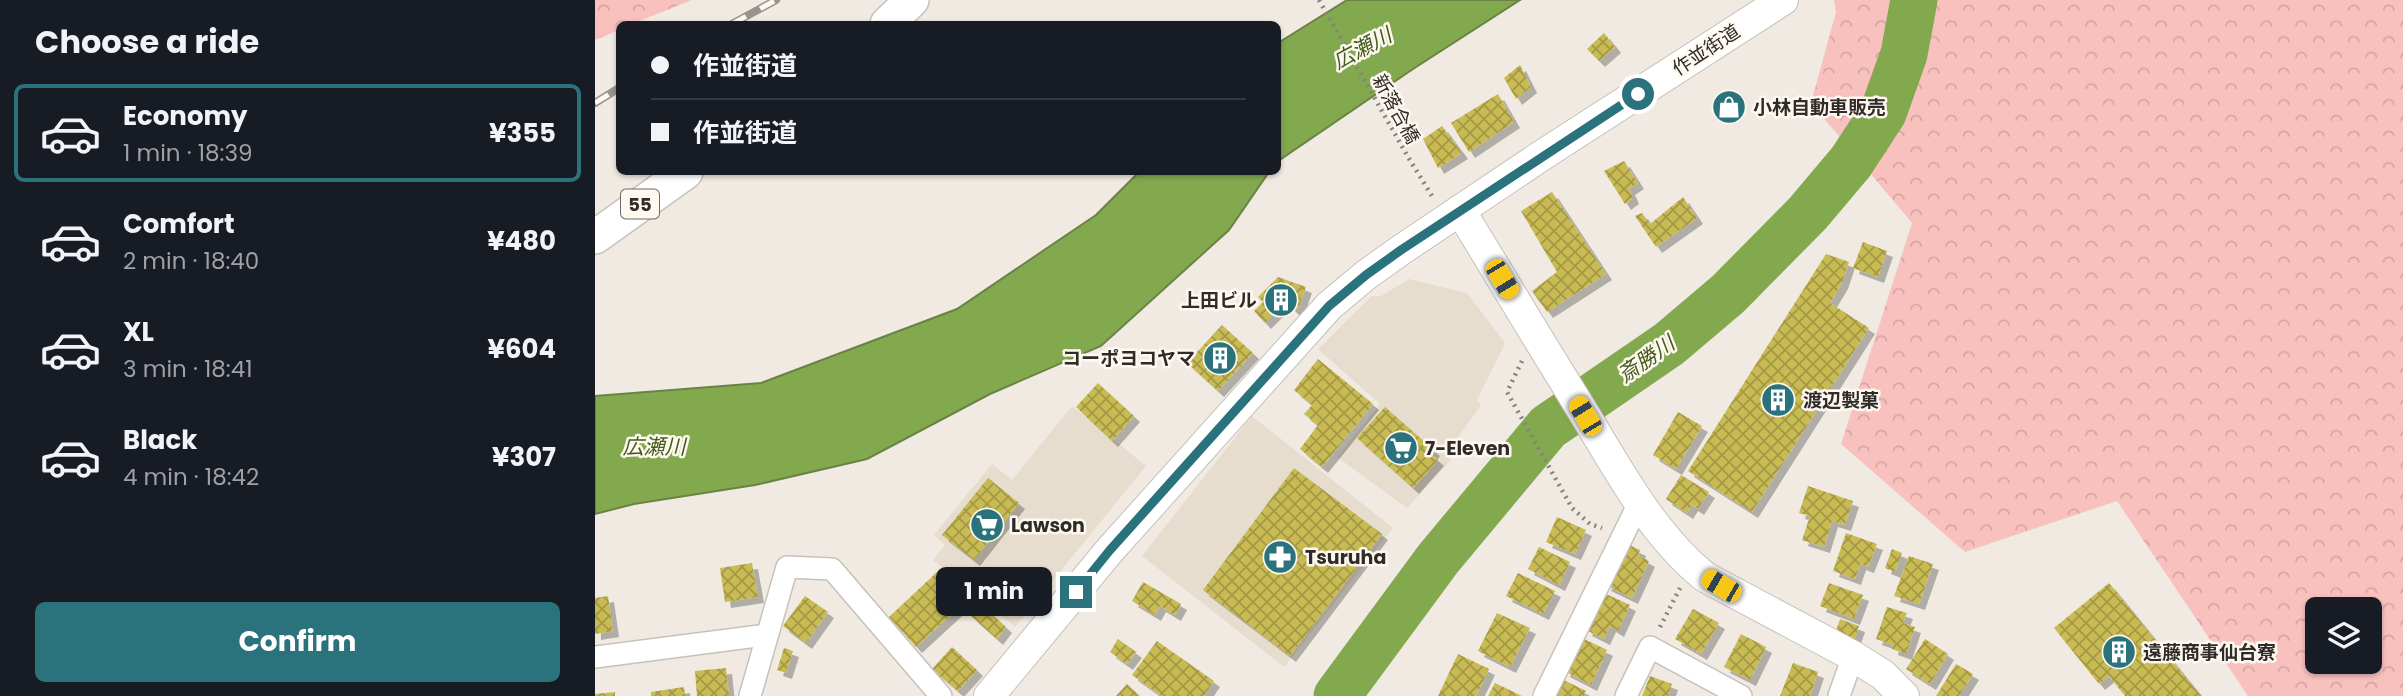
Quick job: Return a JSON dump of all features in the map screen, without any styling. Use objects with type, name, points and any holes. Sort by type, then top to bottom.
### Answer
[{"type":"main road","points":[[890,21],[912,0]]},
{"type":"main road","name":"55","points":[[595,237],[682,175]]},
{"type":"street","name":"作並街道","points":[[989,696],[1110,550],[1329,306],[1449,208],[1783,0]]},
{"type":"street","points":[[1449,208],[1535,349],[1667,540],[1705,577],[1853,656],[1883,675],[1904,696]]},
{"type":"street","points":[[1543,696],[1640,501]]},
{"type":"street","points":[[750,696],[787,567],[832,569],[941,696]]},
{"type":"street","points":[[595,657],[766,635]]},
{"type":"street","points":[[1626,696],[1650,647],[1741,696]]},
{"type":"street","points":[[1839,696],[1853,656]]},
{"type":"path","name":"新落合橋","points":[[1319,0],[1408,158],[1449,208]]},
{"type":"path","points":[[1535,349],[1507,392],[1572,508],[1590,524],[1623,536]]},
{"type":"path","points":[[1650,647],[1691,565]]},
{"type":"shaded area","points":[[1409,279],[1467,293],[1505,343],[1477,400],[1481,405],[1446,454],[1451,460],[1407,508],[1337,457],[1380,404],[1318,349],[1372,296],[1381,296]]},
{"type":"shaded area","points":[[1072,406],[1146,466],[1015,627],[933,560],[945,545],[934,535],[992,464],[1012,480]]},
{"type":"shaded area","points":[[1252,416],[1393,528],[1284,667],[1142,556]]},
{"type":"green space","points":[[595,0],[692,0],[640,21],[616,21],[616,31],[595,40]]},
{"type":"green space","points":[[1834,0],[2403,0],[2403,696],[2248,696],[2117,501],[1965,552],[1841,444],[1912,223],[1811,103],[1836,12]]},
{"type":"water","name":"広瀬川","points":[[1347,0],[1520,0],[1281,159],[1281,41]]},
{"type":"water","points":[[1136,175],[1267,175],[1229,230],[1101,346],[990,394],[867,459],[755,485],[634,504],[595,514],[595,396],[761,383],[957,309],[1096,215]]},
{"type":"building","points":[[1604,33],[1615,47],[1599,61],[1587,49]]},
{"type":"building","points":[[1520,65],[1531,87],[1516,99],[1504,78]]},
{"type":"building","points":[[1498,94],[1514,122],[1469,152],[1451,123]]},
{"type":"building","points":[[1442,126],[1462,153],[1438,168],[1423,139]]},
{"type":"building","points":[[1624,161],[1638,183],[1629,189],[1633,198],[1625,204],[1604,171]]},
{"type":"building","points":[[1552,192],[1606,274],[1547,312],[1532,291],[1557,272],[1521,211]]},
{"type":"building","points":[[1683,197],[1697,218],[1656,247],[1635,216],[1642,213],[1650,224]]},
{"type":"building","points":[[1863,242],[1887,251],[1878,277],[1853,268]]},
{"type":"building","name":"渡辺製菓","points":[[1826,254],[1849,262],[1842,283],[1830,303],[1869,328],[1752,512],[1688,471]]},
{"type":"building","name":"上田ビル","points":[[1278,277],[1306,287],[1295,311],[1286,302],[1265,323],[1254,311],[1263,302],[1258,297]]},
{"type":"building","name":"コーポヨコヤマ","points":[[1222,325],[1253,353],[1218,391],[1187,363]]},
{"type":"building","points":[[1318,359],[1373,404],[1322,467],[1300,449],[1318,425],[1304,414],[1312,405],[1294,390]]},
{"type":"building","points":[[1098,383],[1134,416],[1112,441],[1076,407]]},
{"type":"building","points":[[1385,407],[1434,450],[1431,454],[1438,460],[1413,488],[1357,438]]},
{"type":"building","points":[[1678,412],[1702,426],[1676,469],[1653,455]]},
{"type":"building","points":[[1294,468],[1382,534],[1290,656],[1203,590]]},
{"type":"building","points":[[1681,475],[1709,492],[1698,509],[1692,505],[1687,513],[1666,499]]},
{"type":"building","points":[[988,478],[1019,503],[974,560],[942,535]]},
{"type":"building","points":[[1808,486],[1853,501],[1845,525],[1832,521],[1824,547],[1802,540],[1810,516],[1799,513]]},
{"type":"building","points":[[1557,517],[1586,530],[1575,554],[1546,542]]},
{"type":"building","points":[[1846,533],[1877,544],[1868,567],[1860,564],[1855,579],[1833,571]]},
{"type":"building","points":[[1625,543],[1640,550],[1638,555],[1649,561],[1632,598],[1605,585]]},
{"type":"building","points":[[1539,547],[1570,562],[1559,585],[1528,569]]},
{"type":"building","points":[[1892,549],[1902,553],[1895,572],[1885,568]]},
{"type":"building","points":[[1909,556],[1933,564],[1919,604],[1894,596]]},
{"type":"building","points":[[752,563],[758,597],[725,602],[720,568]]},
{"type":"building","points":[[937,572],[965,602],[916,647],[889,617]]},
{"type":"building","points":[[1518,573],[1555,591],[1543,614],[1506,596]]},
{"type":"building","points":[[1143,582],[1181,604],[1175,615],[1160,606],[1155,615],[1132,601]]},
{"type":"building","points":[[1829,583],[1863,595],[1854,619],[1820,606]]},
{"type":"building","name":"遠藤商事仙台寮","points":[[2109,583],[2201,696],[2125,696],[2109,676],[2099,684],[2054,628]]},
{"type":"building","points":[[1604,593],[1630,605],[1618,631],[1610,626],[1604,639],[1586,630]]},
{"type":"building","points":[[608,596],[613,631],[595,634],[595,598]]},
{"type":"building","points":[[805,596],[828,612],[806,643],[783,626]]},
{"type":"building","points":[[980,603],[1006,627],[997,639],[971,616]]},
{"type":"building","points":[[1887,607],[1907,613],[1903,623],[1915,627],[1906,654],[1892,649],[1893,645],[1876,639]]},
{"type":"building","points":[[1693,609],[1719,623],[1701,654],[1675,639]]},
{"type":"building","points":[[1497,613],[1530,628],[1510,667],[1478,651]]},
{"type":"building","points":[[1840,619],[1859,626],[1853,644],[1834,637]]},
{"type":"building","points":[[1741,634],[1766,647],[1750,680],[1724,667]]},
{"type":"building","points":[[1580,637],[1607,650],[1591,685],[1564,671]]},
{"type":"building","points":[[1118,639],[1136,652],[1127,664],[1110,652]]},
{"type":"building","points":[[1925,639],[1948,654],[1930,684],[1906,669]]},
{"type":"building","points":[[1157,641],[1214,681],[1204,696],[1162,696],[1132,675]]},
{"type":"building","points":[[952,647],[977,670],[958,691],[932,669]]},
{"type":"building","points":[[784,648],[793,651],[786,673],[777,670]]},
{"type":"building","points":[[1458,654],[1489,669],[1476,696],[1438,696]]},
{"type":"building","points":[[1793,663],[1818,672],[1810,696],[1780,696]]},
{"type":"building","points":[[1956,664],[1973,674],[1959,696],[1936,696]]},
{"type":"building","points":[[726,668],[729,696],[697,696],[695,671]]},
{"type":"building","points":[[1650,676],[1672,684],[1668,696],[1642,696]]},
{"type":"building","points":[[1560,678],[1586,691],[1584,696],[1551,696]]},
{"type":"building","points":[[1495,683],[1522,696],[1488,696]]},
{"type":"building","points":[[1127,684],[1140,696],[1116,696]]},
{"type":"building","points":[[684,687],[685,696],[651,696],[651,692]]},
{"type":"building","points":[[615,692],[615,696],[595,696],[595,694]]},
{"type":"waterway","name":"斎勝川","points":[[1337,696],[1438,559],[1548,427],[1669,344],[1728,294],[1808,213],[1851,162],[1883,113],[1904,54],[1914,0]]},
{"type":"railway","points":[[738,21],[776,0]]},
{"type":"railway","points":[[595,103],[616,90]]},
{"type":"place","name":"小林自動車販売","points":[[1729,107]]},
{"type":"place","name":"上田ビル","points":[[1281,300]]},
{"type":"place","name":"コーポヨコヤマ","points":[[1220,358]]},
{"type":"place","name":"渡辺製菓","points":[[1778,400]]},
{"type":"place","name":"7-Eleven","points":[[1401,448]]},
{"type":"place","name":"Lawson","points":[[987,525]]},
{"type":"place","name":"Tsuruha","points":[[1280,557]]},
{"type":"place","name":"遠藤商事仙台寮","points":[[2119,652]]},
{"type":"route","points":[[1076,592],[1110,550],[1329,306],[1401,250],[1638,94]]}]
